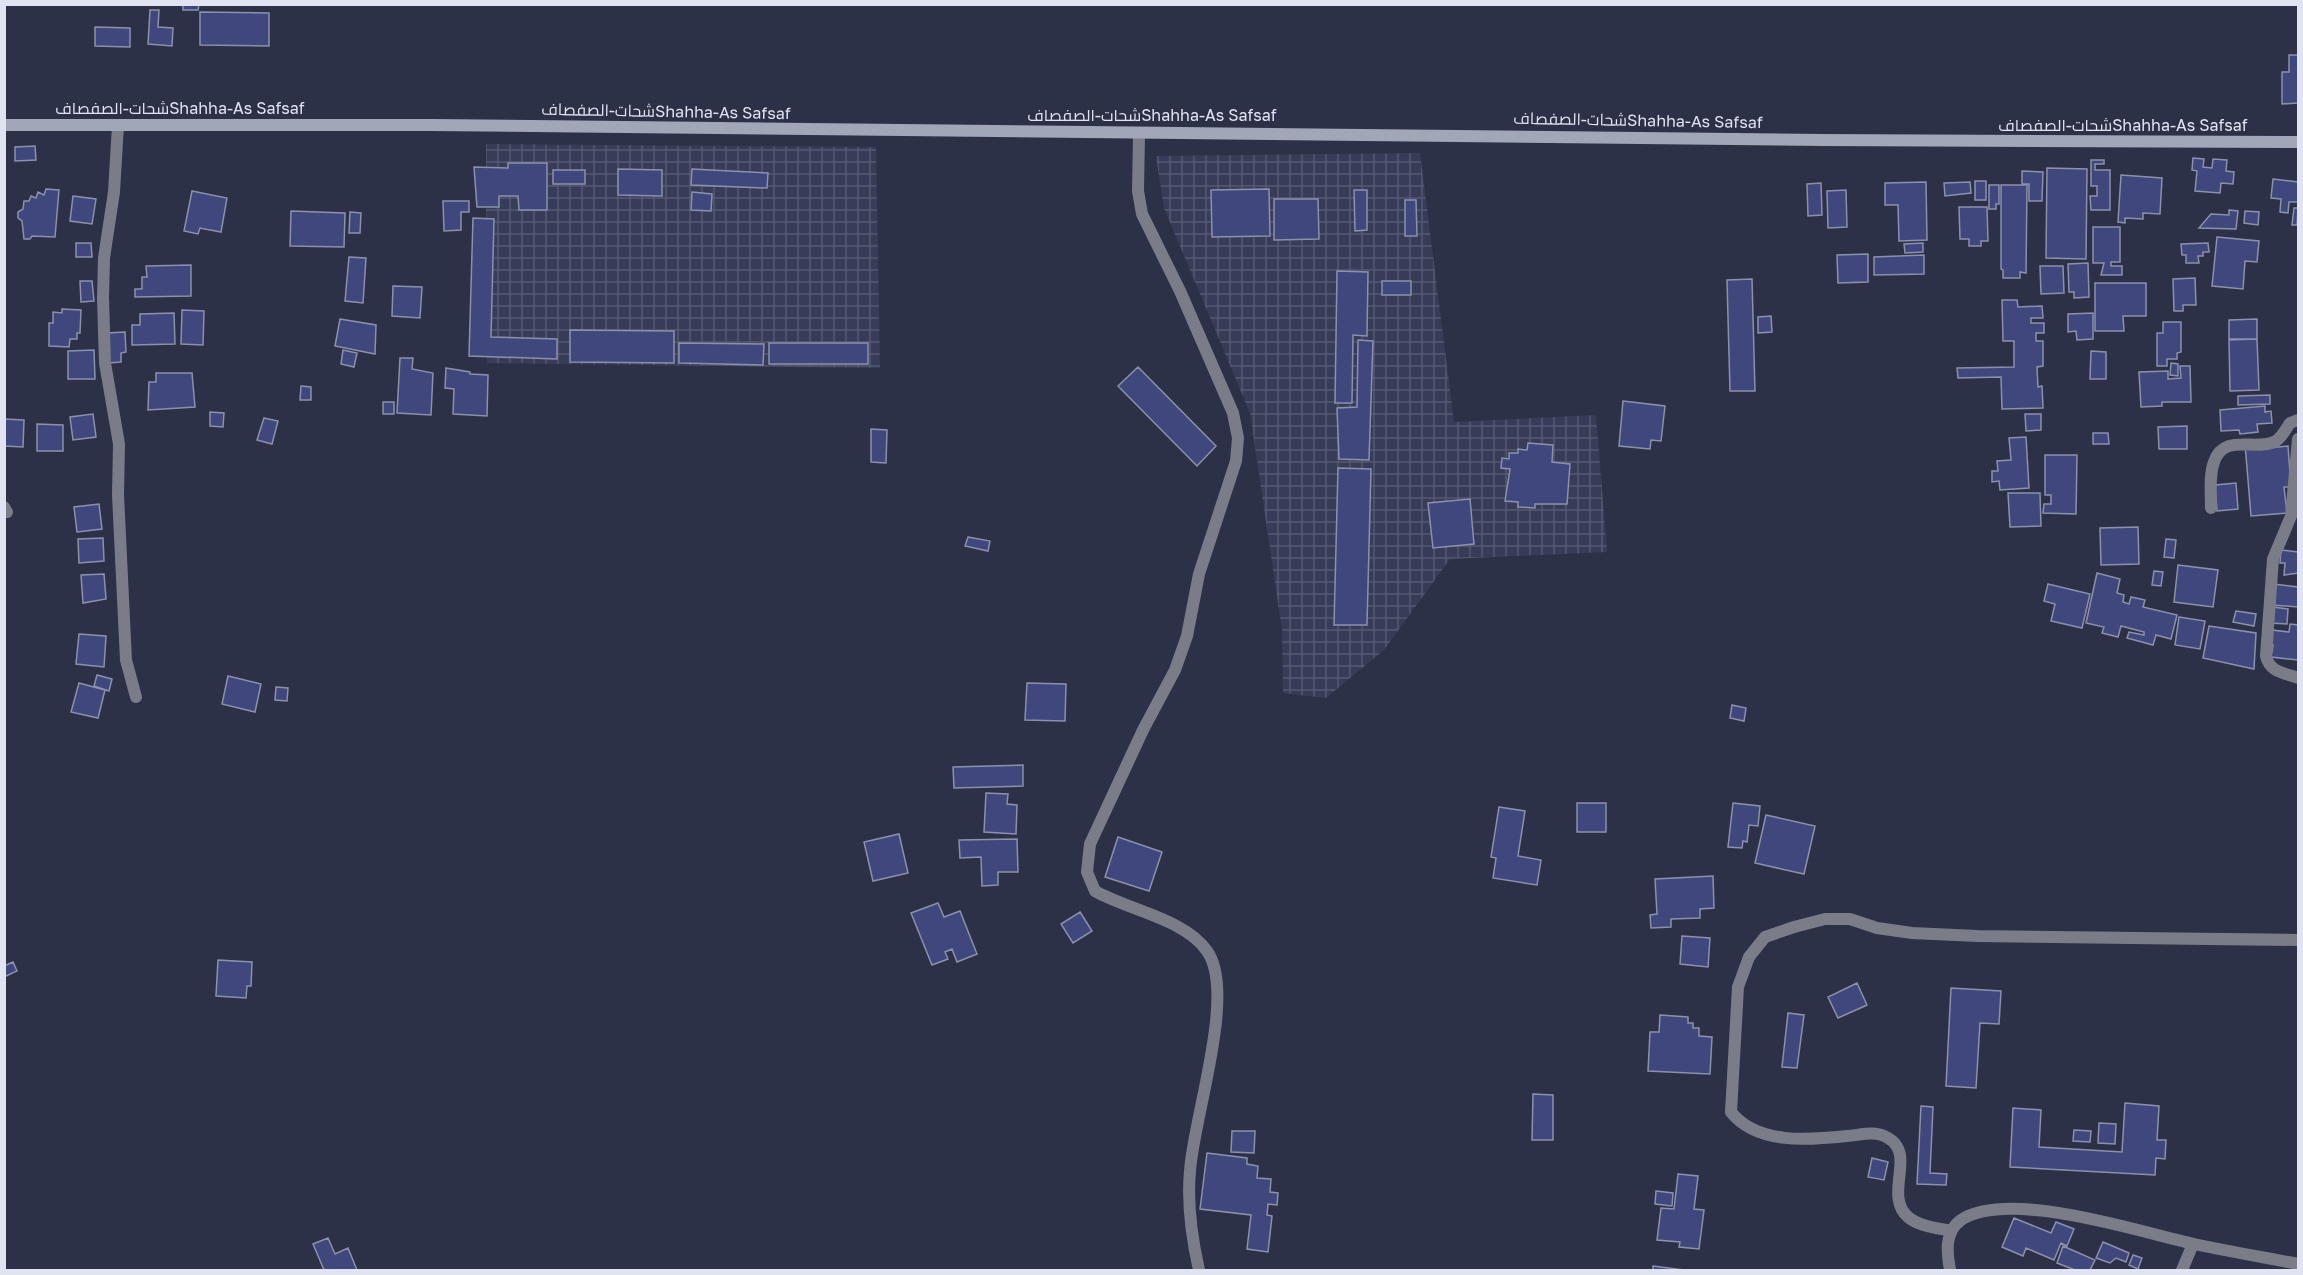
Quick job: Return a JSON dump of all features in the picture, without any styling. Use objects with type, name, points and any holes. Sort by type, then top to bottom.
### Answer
[{"type":"main road","name":"شحات-الصفصافShahha-As Safsaf","points":[[4,125],[456,125],[1139,134],[1285,132],[1823,140],[2298,142]]},
{"type":"street","points":[[118,124],[103,298],[105,363],[119,444],[118,495],[126,660],[136,697]]},
{"type":"street","points":[[1139,134],[1138,191],[1142,214],[1180,291],[1233,413],[1238,438],[1236,461],[1199,574],[1187,636],[1175,670],[1143,730],[1090,844],[1087,872],[1095,891],[1187,933],[1207,951],[1217,978],[1217,1005],[1211,1053],[1190,1171],[1194,1240],[1199,1270]]},
{"type":"street","points":[[2211,508],[2213,464],[2218,452],[2231,444],[2272,443],[2279,439],[2290,423],[2298,420]]},
{"type":"street","points":[[2298,439],[2291,516],[2273,559],[2266,656],[2267,664],[2274,670],[2298,678]]},
{"type":"street","points":[[1951,1231],[1909,1218],[1901,1209],[1897,1197],[1901,1158],[1898,1146],[1887,1137],[1873,1133],[1812,1140],[1788,1137],[1755,1131],[1739,1123],[1731,1112],[1738,987],[1749,957],[1765,937],[1825,919],[1850,919],[1877,928],[1912,933],[1977,936],[2298,940]]},
{"type":"street","points":[[1950,1270],[1947,1246],[1951,1231],[1960,1221],[1976,1213],[2018,1208],[2059,1213],[2193,1244],[2298,1264]]},
{"type":"street","points":[[2182,1270],[2193,1244]]},
{"type":"shaded area","points":[[486,144],[876,147],[880,368],[487,363]]},
{"type":"shaded area","points":[[1420,153],[1454,422],[1596,415],[1607,552],[1450,559],[1384,650],[1326,698],[1283,693],[1282,630],[1250,413],[1164,208],[1156,156]]},
{"type":"building","points":[[183,4],[199,4],[198,10],[183,10]]},
{"type":"building","points":[[150,10],[159,10],[158,27],[173,28],[172,46],[148,44]]},
{"type":"building","points":[[200,12],[269,13],[269,46],[200,45]]},
{"type":"building","points":[[95,27],[130,28],[130,47],[95,46]]},
{"type":"building","points":[[2289,55],[2298,55],[2298,103],[2282,104],[2282,72],[2289,72]]},
{"type":"building","points":[[35,146],[36,160],[15,161],[15,147]]},
{"type":"building","points":[[2193,158],[2204,159],[2203,167],[2212,168],[2213,159],[2227,160],[2226,171],[2234,172],[2233,184],[2221,183],[2220,193],[2195,191],[2197,171],[2192,170]]},
{"type":"building","points":[[2091,160],[2104,160],[2104,164],[2095,164],[2095,170],[2110,170],[2110,210],[2091,210],[2090,196],[2097,196],[2097,186],[2091,186]]},
{"type":"building","points":[[508,163],[547,163],[547,210],[519,210],[518,196],[499,196],[499,207],[477,207],[474,167],[508,168]]},
{"type":"building","points":[[2047,168],[2087,169],[2086,259],[2046,258]]},
{"type":"building","points":[[618,169],[662,170],[662,196],[618,195]]},
{"type":"building","points":[[692,169],[768,173],[767,188],[691,185]]},
{"type":"building","points":[[553,170],[585,170],[585,184],[553,184]]},
{"type":"building","points":[[2022,171],[2043,172],[2042,201],[2029,201],[2029,184],[2022,184]]},
{"type":"building","points":[[2121,175],[2162,178],[2160,214],[2143,213],[2143,219],[2125,218],[2125,223],[2118,222]]},
{"type":"building","points":[[2273,179],[2298,182],[2298,202],[2289,202],[2288,213],[2280,212],[2281,199],[2271,198]]},
{"type":"building","points":[[1975,181],[1986,181],[1986,200],[1975,200]]},
{"type":"building","points":[[1926,182],[1927,240],[1899,241],[1898,205],[1885,205],[1885,183]]},
{"type":"building","points":[[1970,182],[1971,193],[1945,196],[1944,183]]},
{"type":"building","points":[[1821,183],[1822,215],[1808,216],[1807,184]]},
{"type":"building","points":[[1989,185],[1999,185],[1999,204],[1996,204],[1996,209],[1989,209]]},
{"type":"building","points":[[2001,185],[2027,185],[2026,273],[2020,272],[2020,278],[2003,278],[2001,269]]},
{"type":"building","points":[[46,189],[59,190],[55,237],[32,236],[30,239],[24,239],[22,221],[18,218],[18,212],[23,209],[24,201],[29,201],[31,196],[36,198],[38,192],[44,195]]},
{"type":"building","points":[[1269,189],[1270,236],[1212,237],[1211,190]]},
{"type":"building","points":[[1354,190],[1367,190],[1367,230],[1355,231]]},
{"type":"building","points":[[1846,190],[1847,227],[1828,228],[1827,191]]},
{"type":"building","points":[[192,191],[227,198],[221,232],[200,228],[198,234],[184,231]]},
{"type":"building","points":[[692,192],[712,194],[711,211],[691,210]]},
{"type":"building","points":[[73,196],[96,199],[92,224],[70,221]]},
{"type":"building","points":[[1274,199],[1318,199],[1319,239],[1274,240]]},
{"type":"building","points":[[1405,200],[1416,200],[1417,236],[1405,236]]},
{"type":"building","points":[[443,201],[469,201],[469,212],[461,212],[461,230],[444,231]]},
{"type":"building","points":[[1959,207],[1987,207],[1988,241],[1981,241],[1981,246],[1969,246],[1969,239],[1960,239]]},
{"type":"building","points":[[2294,208],[2298,208],[2297,225],[2292,225]]},
{"type":"building","points":[[2229,210],[2238,211],[2236,229],[2199,228],[2211,214],[2229,215]]},
{"type":"building","points":[[291,211],[345,213],[344,247],[290,246]]},
{"type":"building","points":[[2245,211],[2259,212],[2258,225],[2244,223]]},
{"type":"building","points":[[350,212],[361,213],[360,233],[349,233]]},
{"type":"building","points":[[473,218],[494,219],[491,337],[557,339],[557,359],[469,356]]},
{"type":"building","points":[[2093,227],[2120,227],[2120,262],[2111,262],[2111,266],[2122,266],[2122,275],[2101,275],[2104,263],[2093,263]]},
{"type":"building","points":[[2217,237],[2259,241],[2257,262],[2245,261],[2243,289],[2212,286]]},
{"type":"building","points":[[76,243],[91,243],[92,257],[76,257]]},
{"type":"building","points":[[1923,243],[1923,252],[1905,253],[1904,244]]},
{"type":"building","points":[[2208,243],[2209,252],[2203,252],[2203,256],[2198,256],[2199,263],[2186,263],[2186,255],[2182,255],[2181,244]]},
{"type":"building","points":[[1868,254],[1868,282],[1838,283],[1837,255]]},
{"type":"building","points":[[1924,255],[1924,274],[1874,275],[1874,257]]},
{"type":"building","points":[[349,257],[366,258],[363,303],[345,301]]},
{"type":"building","points":[[2088,263],[2089,297],[2074,298],[2074,292],[2069,292],[2068,264]]},
{"type":"building","points":[[191,265],[191,296],[135,297],[135,289],[142,289],[142,277],[147,277],[146,266]]},
{"type":"building","points":[[2040,266],[2063,266],[2064,293],[2041,294]]},
{"type":"building","points":[[1337,271],[1368,272],[1367,336],[1353,335],[1352,403],[1335,403]]},
{"type":"building","points":[[2195,278],[2196,305],[2183,305],[2183,311],[2174,311],[2173,279]]},
{"type":"building","points":[[1752,279],[1755,391],[1730,391],[1727,280]]},
{"type":"building","points":[[80,281],[92,281],[94,301],[81,302]]},
{"type":"building","points":[[1382,281],[1411,281],[1411,295],[1382,295]]},
{"type":"building","points":[[2095,283],[2146,283],[2146,316],[2123,316],[2124,331],[2095,331]]},
{"type":"building","points":[[393,286],[422,287],[420,318],[392,316]]},
{"type":"building","points":[[2002,300],[2017,300],[2018,307],[2042,306],[2043,318],[2031,318],[2031,323],[2044,323],[2044,333],[2036,333],[2036,341],[2043,341],[2043,366],[2037,367],[2038,387],[2042,386],[2043,408],[2002,409],[2001,377],[1958,378],[1957,368],[2014,367],[2014,341],[2003,341]]},
{"type":"building","points":[[62,309],[81,310],[80,333],[77,333],[77,339],[70,339],[69,347],[49,346],[49,323],[53,323],[53,312],[62,313]]},
{"type":"building","points":[[182,310],[204,311],[203,345],[181,344]]},
{"type":"building","points":[[174,313],[175,344],[132,345],[132,325],[140,325],[140,314]]},
{"type":"building","points":[[2093,313],[2093,339],[2077,340],[2076,331],[2068,332],[2068,314]]},
{"type":"building","points":[[1771,316],[1772,332],[1758,333],[1758,317]]},
{"type":"building","points":[[340,319],[376,325],[375,354],[335,346]]},
{"type":"building","points":[[2257,319],[2257,339],[2229,339],[2229,320]]},
{"type":"building","points":[[2163,322],[2181,322],[2181,352],[2177,353],[2177,359],[2167,359],[2167,366],[2157,366],[2157,333],[2163,333]]},
{"type":"building","points":[[570,330],[674,331],[674,363],[570,362]]},
{"type":"building","points":[[125,332],[126,352],[121,353],[121,362],[109,363],[107,333]]},
{"type":"building","points":[[2257,339],[2259,390],[2230,391],[2229,340]]},
{"type":"building","points":[[1358,340],[1373,341],[1369,460],[1339,459],[1337,408],[1357,407]]},
{"type":"building","points":[[679,343],[764,344],[763,365],[679,363]]},
{"type":"building","points":[[769,343],[868,343],[868,364],[769,364]]},
{"type":"building","points":[[94,350],[95,379],[68,379],[68,351]]},
{"type":"building","points":[[343,350],[357,353],[354,367],[341,364]]},
{"type":"building","points":[[2091,351],[2106,352],[2106,379],[2090,379]]},
{"type":"building","points":[[400,358],[413,358],[412,369],[433,373],[431,415],[397,413]]},
{"type":"building","points":[[2171,363],[2178,364],[2178,376],[2170,375]]},
{"type":"building","points":[[2180,366],[2190,366],[2191,402],[2162,402],[2162,406],[2141,407],[2139,372],[2168,371],[2168,379],[2181,378]]},
{"type":"building","points":[[1138,367],[1216,446],[1197,466],[1118,386]]},
{"type":"building","points":[[446,368],[470,372],[470,374],[488,375],[487,416],[453,414],[454,389],[445,388]]},
{"type":"building","points":[[156,373],[192,373],[195,407],[148,410],[149,382],[156,382]]},
{"type":"building","points":[[301,386],[311,387],[311,400],[300,400]]},
{"type":"building","points":[[2270,395],[2270,404],[2238,405],[2238,396]]},
{"type":"building","points":[[1623,401],[1665,406],[1661,441],[1651,440],[1650,449],[1619,446]]},
{"type":"building","points":[[383,402],[394,402],[394,414],[383,414]]},
{"type":"building","points":[[2265,406],[2265,412],[2271,411],[2272,423],[2257,424],[2258,432],[2240,434],[2239,430],[2221,431],[2220,410]]},
{"type":"building","points":[[210,412],[224,413],[223,427],[210,426]]},
{"type":"building","points":[[93,414],[96,437],[73,440],[70,417]]},
{"type":"building","points":[[2025,414],[2041,414],[2041,430],[2026,431]]},
{"type":"building","points":[[264,418],[278,421],[272,444],[257,440]]},
{"type":"building","points":[[4,419],[24,420],[23,447],[4,446]]},
{"type":"building","points":[[37,424],[63,425],[63,451],[37,451]]},
{"type":"building","points":[[2187,426],[2187,449],[2159,449],[2158,427]]},
{"type":"building","points":[[871,429],[887,430],[886,463],[871,462]]},
{"type":"building","points":[[2093,433],[2108,433],[2109,444],[2093,444]]},
{"type":"building","points":[[2026,437],[2029,488],[2000,490],[1999,481],[1992,482],[1992,471],[1998,471],[1997,461],[2011,460],[2009,438]]},
{"type":"building","points":[[1528,443],[1553,445],[1552,462],[1570,464],[1567,504],[1535,504],[1535,508],[1518,507],[1518,502],[1505,501],[1510,469],[1501,468],[1502,458],[1509,459],[1509,453],[1518,453],[1518,449],[1527,450]]},
{"type":"building","points":[[2245,444],[2258,449],[2288,446],[2291,487],[2284,487],[2287,513],[2251,516]]},
{"type":"building","points":[[2045,455],[2077,455],[2076,514],[2043,513],[2044,504],[2051,504],[2051,495],[2045,495]]},
{"type":"building","points":[[1338,468],[1371,469],[1367,625],[1334,625]]},
{"type":"building","points":[[2236,483],[2238,509],[2217,511],[2215,485]]},
{"type":"building","points":[[2008,493],[2040,493],[2041,526],[2010,527]]},
{"type":"building","points":[[1470,499],[1474,544],[1433,548],[1428,503]]},
{"type":"building","points":[[99,504],[102,529],[77,532],[74,507]]},
{"type":"building","points":[[2138,527],[2139,564],[2101,565],[2100,528]]},
{"type":"building","points":[[968,537],[990,541],[988,551],[965,546]]},
{"type":"building","points":[[103,538],[104,561],[79,563],[78,539]]},
{"type":"building","points":[[2166,539],[2176,540],[2174,558],[2164,557]]},
{"type":"building","points":[[2281,550],[2298,552],[2298,573],[2284,575],[2285,563],[2280,563]]},
{"type":"building","points":[[2178,565],[2218,570],[2213,607],[2174,602]]},
{"type":"building","points":[[2154,571],[2163,572],[2161,586],[2152,585]]},
{"type":"building","points":[[2097,573],[2120,579],[2117,593],[2124,595],[2123,602],[2129,604],[2131,597],[2145,600],[2143,607],[2177,615],[2171,639],[2156,635],[2153,645],[2127,638],[2129,632],[2144,635],[2144,632],[2121,626],[2118,637],[2102,633],[2104,627],[2086,623]]},
{"type":"building","points":[[104,574],[106,599],[83,603],[81,575]]},
{"type":"building","points":[[2048,584],[2090,594],[2082,628],[2051,621],[2055,604],[2044,601]]},
{"type":"building","points":[[2273,584],[2298,587],[2298,607],[2271,605]]},
{"type":"building","points":[[2273,607],[2288,609],[2287,624],[2271,623]]},
{"type":"building","points":[[2236,611],[2256,614],[2254,626],[2233,622]]},
{"type":"building","points":[[2179,617],[2205,621],[2200,649],[2175,645]]},
{"type":"building","points":[[2290,624],[2298,625],[2298,660],[2271,657],[2273,645],[2262,644],[2264,629],[2289,632]]},
{"type":"building","points":[[2209,626],[2256,633],[2254,669],[2203,658]]},
{"type":"building","points":[[79,634],[106,636],[104,667],[76,664]]},
{"type":"building","points":[[97,675],[112,679],[109,691],[94,686]]},
{"type":"building","points":[[228,676],[261,684],[255,712],[222,704]]},
{"type":"building","points":[[79,683],[105,690],[98,718],[71,712]]},
{"type":"building","points":[[1027,683],[1066,684],[1065,721],[1025,720]]},
{"type":"building","points":[[276,687],[288,688],[287,701],[275,700]]},
{"type":"building","points":[[1732,705],[1746,708],[1744,721],[1730,718]]},
{"type":"building","points":[[1023,765],[1023,786],[954,788],[953,767]]},
{"type":"building","points":[[986,793],[1008,794],[1007,804],[1017,805],[1016,834],[984,832]]},
{"type":"building","points":[[1577,803],[1606,803],[1606,832],[1577,832]]},
{"type":"building","points":[[1733,803],[1760,806],[1758,826],[1749,825],[1747,842],[1743,841],[1742,848],[1728,847]]},
{"type":"building","points":[[1499,807],[1525,811],[1518,856],[1541,860],[1537,885],[1493,878],[1496,858],[1491,857]]},
{"type":"building","points":[[1766,815],[1815,826],[1804,874],[1755,863]]},
{"type":"building","points":[[899,834],[908,873],[873,881],[864,842]]},
{"type":"building","points":[[1118,837],[1162,852],[1149,891],[1105,877]]},
{"type":"building","points":[[1017,839],[1018,872],[998,872],[998,885],[982,886],[981,857],[960,858],[959,840]]},
{"type":"building","points":[[1713,876],[1714,908],[1700,909],[1700,918],[1671,919],[1671,927],[1651,928],[1650,915],[1657,914],[1655,879]]},
{"type":"building","points":[[938,903],[944,917],[960,911],[977,954],[957,962],[952,949],[945,952],[948,959],[932,965],[911,913]]},
{"type":"building","points":[[1080,912],[1092,931],[1073,943],[1061,924]]},
{"type":"building","points":[[1682,936],[1710,938],[1708,967],[1680,964]]},
{"type":"building","points":[[218,960],[252,962],[251,986],[247,986],[246,998],[216,996]]},
{"type":"building","points":[[13,962],[17,971],[4,977],[4,966]]},
{"type":"building","points":[[1857,983],[1867,1005],[1838,1018],[1828,997]]},
{"type":"building","points":[[1951,988],[2001,991],[1999,1024],[1980,1023],[1976,1088],[1946,1086]]},
{"type":"building","points":[[1788,1013],[1804,1015],[1797,1068],[1782,1067]]},
{"type":"building","points":[[1660,1015],[1688,1017],[1688,1023],[1693,1023],[1693,1028],[1699,1028],[1699,1036],[1712,1037],[1710,1074],[1648,1071],[1650,1032],[1659,1032]]},
{"type":"building","points":[[1533,1094],[1553,1095],[1553,1140],[1532,1140]]},
{"type":"building","points":[[2125,1103],[2159,1106],[2157,1140],[2166,1140],[2165,1159],[2156,1158],[2155,1175],[2010,1167],[2013,1108],[2041,1110],[2039,1147],[2122,1152]]},
{"type":"building","points":[[1921,1106],[1933,1107],[1930,1173],[1947,1174],[1946,1185],[1917,1184]]},
{"type":"building","points":[[2099,1123],[2116,1124],[2115,1144],[2098,1143]]},
{"type":"building","points":[[2074,1130],[2091,1131],[2090,1142],[2073,1141]]},
{"type":"building","points":[[1232,1131],[1255,1131],[1254,1153],[1231,1152]]},
{"type":"building","points":[[1207,1153],[1247,1158],[1247,1164],[1258,1166],[1257,1178],[1271,1179],[1270,1192],[1278,1193],[1277,1205],[1268,1204],[1267,1215],[1272,1216],[1268,1252],[1247,1249],[1251,1215],[1200,1209]]},
{"type":"building","points":[[1872,1158],[1888,1162],[1884,1180],[1868,1177]]},
{"type":"building","points":[[1678,1174],[1698,1176],[1694,1209],[1704,1210],[1699,1249],[1679,1247],[1680,1242],[1657,1240],[1661,1208],[1674,1209]]},
{"type":"building","points":[[1656,1191],[1673,1193],[1672,1206],[1655,1204]]},
{"type":"building","points":[[2014,1218],[2051,1233],[2056,1222],[2074,1229],[2067,1246],[2061,1243],[2054,1260],[2026,1248],[2023,1256],[2002,1247]]},
{"type":"building","points":[[328,1238],[335,1254],[348,1248],[357,1270],[324,1270],[313,1244]]},
{"type":"building","points":[[2103,1242],[2129,1253],[2126,1262],[2116,1258],[2110,1263],[2096,1258]]},
{"type":"building","points":[[2063,1246],[2095,1260],[2090,1270],[2075,1270],[2057,1263]]},
{"type":"building","points":[[2133,1255],[2142,1258],[2138,1269],[2129,1265]]},
{"type":"building","points":[[1653,1266],[1684,1270],[1653,1270]]}]
